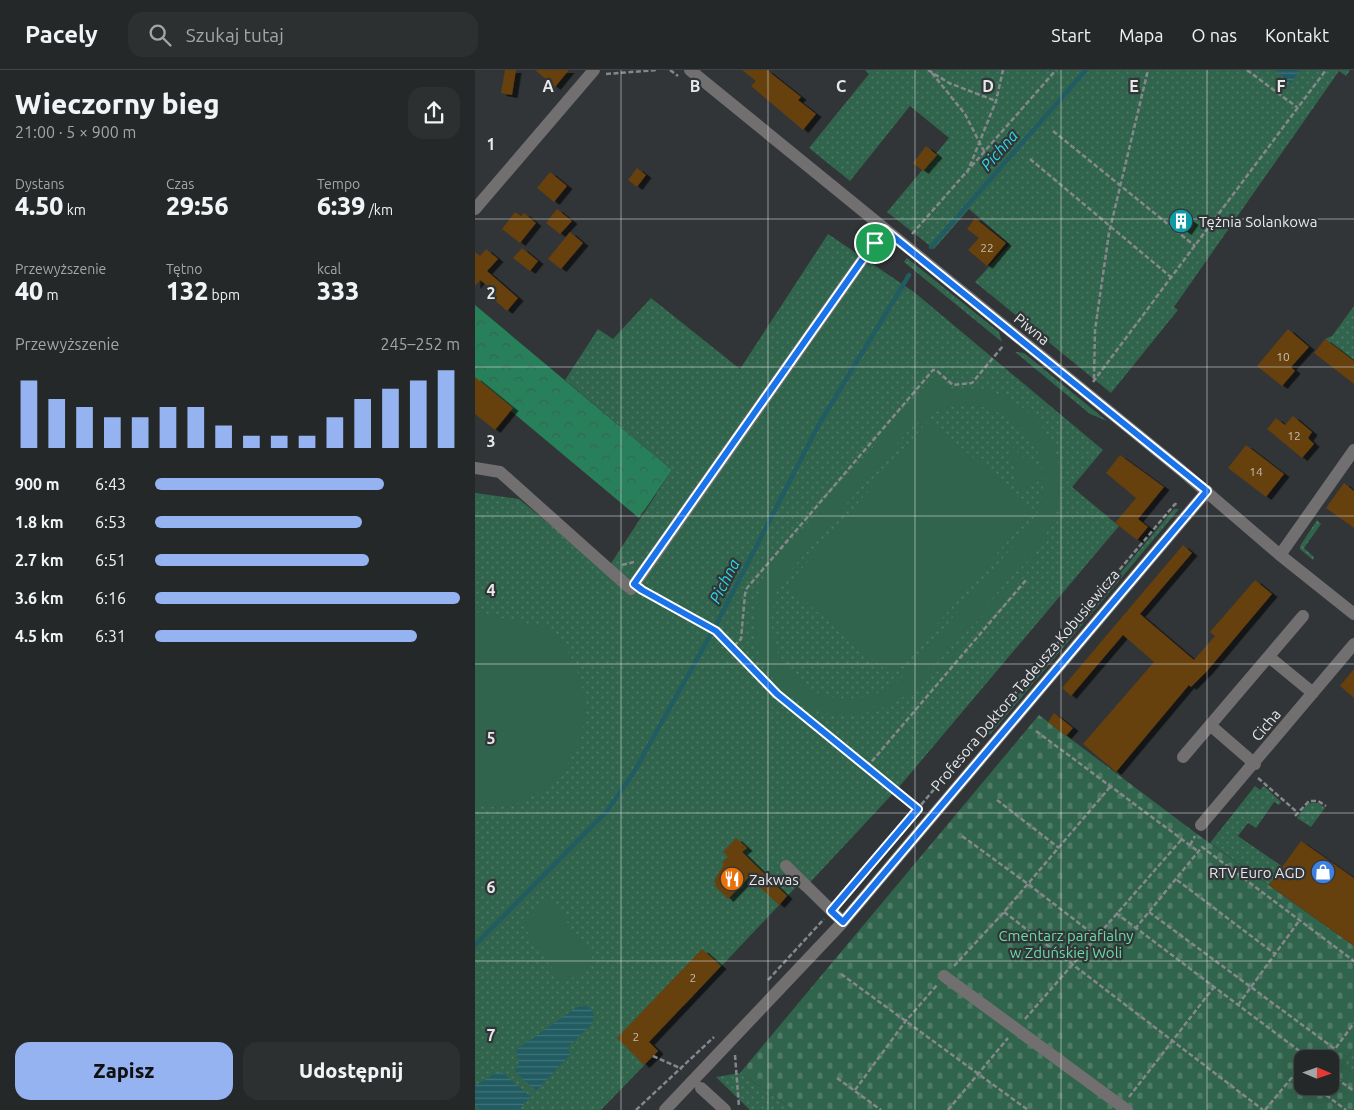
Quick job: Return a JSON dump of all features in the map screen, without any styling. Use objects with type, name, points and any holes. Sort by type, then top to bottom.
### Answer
[{"type":"street","name":"Piwna","points":[[690,70],[1207,491],[1280,555],[1354,614]]},
{"type":"street","points":[[475,209],[598,72]]},
{"type":"street","points":[[475,468],[500,472],[631,589],[884,229]]},
{"type":"street","points":[[1280,555],[1354,450]]},
{"type":"street","name":"Profesora Doktora Tadeusza Kobusiewicza","points":[[665,1110],[697,1084],[843,922],[1207,491]]},
{"type":"street","points":[[1183,757],[1303,616]]},
{"type":"street","name":"Cicha","points":[[1201,825],[1252,767],[1354,644]]},
{"type":"street","points":[[1269,657],[1313,694]]},
{"type":"street","points":[[1210,725],[1252,767]]},
{"type":"street","points":[[786,866],[843,922]]},
{"type":"street","points":[[944,976],[1015,1030],[1124,1108]]},
{"type":"street","points":[[697,1084],[725,1110]]},
{"type":"path","points":[[598,72],[657,70]]},
{"type":"path","points":[[927,70],[949,84],[996,101]]},
{"type":"path","points":[[965,176],[996,101],[1003,70]]},
{"type":"path","points":[[910,237],[1057,70]]},
{"type":"path","points":[[1148,70],[1111,226],[1095,330],[1093,382],[1326,70]]},
{"type":"path","points":[[1247,70],[1298,108]]},
{"type":"path","points":[[932,73],[965,114],[985,153]]},
{"type":"path","points":[[1053,131],[1195,246]]},
{"type":"path","points":[[1030,159],[1172,278]]},
{"type":"path","points":[[733,647],[741,639],[747,588],[933,370],[936,370],[953,385],[972,384],[1003,346]]},
{"type":"path","points":[[767,982],[831,911],[1175,504],[1190,511]]},
{"type":"path","points":[[867,767],[1026,580]]},
{"type":"path","points":[[634,584],[716,631],[777,694],[918,809]]},
{"type":"path","points":[[1035,731],[1199,852]]},
{"type":"path","points":[[1252,767],[1296,814],[1309,801],[1318,801],[1326,806]]},
{"type":"path","points":[[855,1090],[905,1022],[944,976],[1004,912],[1109,787]]},
{"type":"path","points":[[997,800],[1059,848]]},
{"type":"path","points":[[962,836],[1097,937]]},
{"type":"path","points":[[948,1110],[1181,839]]},
{"type":"path","points":[[1135,929],[1202,848],[1354,961]]},
{"type":"path","points":[[1177,880],[1275,954]]},
{"type":"path","points":[[1004,912],[1075,964],[1264,1110],[1294,1074]]},
{"type":"path","points":[[1149,912],[1335,1049],[1354,1023]]},
{"type":"path","points":[[1116,913],[1297,1050]]},
{"type":"path","points":[[1237,1005],[1299,920]]},
{"type":"path","points":[[841,974],[1028,1110]]},
{"type":"path","points":[[1124,1108],[1173,1040],[1215,987]]},
{"type":"path","points":[[636,1110],[650,1094],[713,1038],[720,1036]]},
{"type":"path","points":[[735,1051],[739,1110]]},
{"type":"path","points":[[653,1056],[681,1068],[697,1084]]},
{"type":"path","points":[[837,1078],[881,1110]]},
{"type":"path","points":[[1339,1080],[1354,1091]]},
{"type":"path","points":[[1326,1095],[1346,1110]]},
{"type":"green space","points":[[865,70],[1350,70],[1346,76],[1339,71],[1174,307],[1178,310],[1111,393],[975,282],[1010,244],[969,209],[934,249],[887,212],[949,138],[910,106],[850,181],[809,148],[869,74]]},
{"type":"green space","points":[[828,234],[914,292],[1103,450],[1072,487],[1119,526],[899,787],[802,891],[797,886],[684,1006],[670,993],[636,1029],[658,1051],[601,1110],[475,1110],[475,493],[519,499],[606,571],[672,470],[565,380],[598,329],[613,339],[651,298],[740,369]]},
{"type":"green space","points":[[907,258],[999,332],[1002,342],[904,262]]},
{"type":"green space","points":[[475,305],[672,470],[639,518],[475,381]]},
{"type":"green space","points":[[1354,306],[1354,361],[1325,339],[1332,336]]},
{"type":"green space","points":[[1015,352],[1024,353],[1107,421],[1090,414]]},
{"type":"green space","points":[[935,375],[947,385],[942,392],[965,389],[989,392],[1000,395],[1021,406],[1040,424],[1054,449],[1058,462],[1060,490],[1054,518],[1045,535],[918,686],[883,708],[848,715],[815,710],[787,694],[767,669],[756,638],[757,602],[773,564]],"holes":[[[967,405],[989,409],[1007,417],[1022,428],[1033,443],[1040,460],[1043,479],[1042,499],[1035,520],[900,680],[873,695],[846,699],[821,694],[799,682],[783,663],[773,639],[772,612],[781,582],[914,425],[935,412],[950,407]]]},
{"type":"green space","points":[[929,420],[1034,510],[893,676],[787,586]]},
{"type":"green space","points":[[1009,444],[1013,444],[1013,448],[1044,477],[1032,486],[1018,490]]},
{"type":"green space","points":[[1174,509],[1179,509],[990,735],[987,732]]},
{"type":"green space","points":[[1317,520],[1321,524],[1304,548],[1314,557],[1313,560],[1300,549],[1300,546]]},
{"type":"green space","points":[[1033,556],[1037,560],[941,673],[936,669],[947,655],[949,657]]},
{"type":"green space","points":[[475,612],[552,629],[565,647],[575,666],[584,698],[583,730],[576,749],[565,767],[551,783],[535,795],[516,803],[496,807],[475,805]]},
{"type":"green space","name":"Cmentarz parafialny w Zduńskiej Woli","points":[[1039,715],[1197,834],[1354,946],[1354,1048],[1342,1065],[1354,1074],[1354,1110],[794,1110],[740,1073]]},
{"type":"green space","points":[[1255,786],[1260,790],[1264,786],[1281,802],[1279,805],[1274,802],[1256,828],[1248,823],[1238,836],[1283,867],[1269,885],[1210,843]]},
{"type":"green space","points":[[1318,803],[1325,808],[1311,827],[1297,818],[1306,805]]},
{"type":"green space","points":[[551,899],[595,962],[563,984],[520,921]]},
{"type":"green space","points":[[1354,1048],[1354,1074],[1342,1065]]},
{"type":"green space","points":[[740,1073],[794,1110],[750,1110],[716,1077]]},
{"type":"water","points":[[1274,70],[1300,70],[1291,83]]},
{"type":"water","points":[[586,1006],[590,1008],[594,1015],[592,1024],[568,1047],[570,1055],[536,1091],[515,1072],[519,1061],[516,1050],[577,1007]]},
{"type":"water","points":[[502,1072],[531,1097],[519,1110],[480,1110],[475,1105],[475,1086],[494,1074]]},
{"type":"building","points":[[505,70],[516,70],[512,95],[501,93]]},
{"type":"building","points":[[535,70],[569,70],[555,87]]},
{"type":"building","points":[[742,70],[767,70],[801,97],[798,100],[816,114],[803,130],[751,86],[756,81]]},
{"type":"building","points":[[926,146],[937,155],[923,171],[913,163]]},
{"type":"building","points":[[637,168],[646,175],[637,187],[628,180]]},
{"type":"building","points":[[550,172],[567,186],[554,202],[537,188]]},
{"type":"building","points":[[557,209],[572,221],[560,234],[546,223]]},
{"type":"building","name":"Tężnia Solankowa","points":[[1176,210],[1193,222],[1186,232],[1168,219]]},
{"type":"building","points":[[515,212],[521,216],[524,213],[536,223],[520,243],[502,229]]},
{"type":"building","points":[[975,218],[1006,243],[987,266],[968,250],[979,238],[967,229]]},
{"type":"building","points":[[570,232],[583,243],[561,269],[548,259]]},
{"type":"building","points":[[522,248],[538,261],[530,271],[513,258]]},
{"type":"building","points":[[486,249],[498,259],[487,271],[518,298],[507,311],[490,296],[494,291],[480,280],[475,286],[475,252],[480,256]]},
{"type":"building","points":[[1288,329],[1309,347],[1291,367],[1295,371],[1282,386],[1257,366]]},
{"type":"building","points":[[1325,339],[1354,361],[1354,384],[1314,353]]},
{"type":"building","points":[[475,377],[513,408],[495,430],[475,414]]},
{"type":"building","points":[[1293,416],[1312,432],[1308,438],[1314,444],[1302,458],[1267,429],[1276,418],[1285,425]]},
{"type":"building","points":[[1246,445],[1284,474],[1266,497],[1228,468]]},
{"type":"building","points":[[1120,455],[1164,487],[1138,519],[1148,527],[1137,540],[1115,523],[1136,498],[1106,473]]},
{"type":"building","points":[[1344,483],[1354,491],[1354,528],[1326,508]]},
{"type":"building","points":[[1183,545],[1192,553],[1140,614],[1194,660],[1215,636],[1210,632],[1255,580],[1272,594],[1207,671],[1191,687],[1189,685],[1116,772],[1083,744],[1154,662],[1123,635],[1071,696],[1062,688]]},
{"type":"building","points":[[1354,669],[1354,698],[1340,686]]},
{"type":"building","points":[[1054,713],[1073,728],[1066,736],[1048,722]]},
{"type":"building","points":[[736,838],[747,848],[742,852],[787,896],[779,905],[749,877],[728,899],[714,885],[716,883],[714,881],[724,864],[722,862],[728,857],[723,852]]},
{"type":"building","points":[[1301,841],[1354,878],[1354,946],[1269,885]]},
{"type":"building","points":[[702,949],[721,966],[649,1042],[658,1051],[644,1065],[617,1038]]},
{"type":"waterway","name":"Pichna","points":[[931,247],[1086,70]]},
{"type":"waterway","name":"Pichna","points":[[475,945],[607,811],[634,772],[716,625],[818,426],[909,275]]},
{"type":"place","name":"Tężnia Solankowa","points":[[1181,221]]},
{"type":"place","name":"RTV Euro AGD","points":[[1323,872]]},
{"type":"place","name":"Zakwas","points":[[732,879]]},
{"type":"route","points":[[884,229],[1207,491],[843,922],[831,911],[918,809],[777,694],[716,631],[634,584],[875,243],[884,229]]}]
